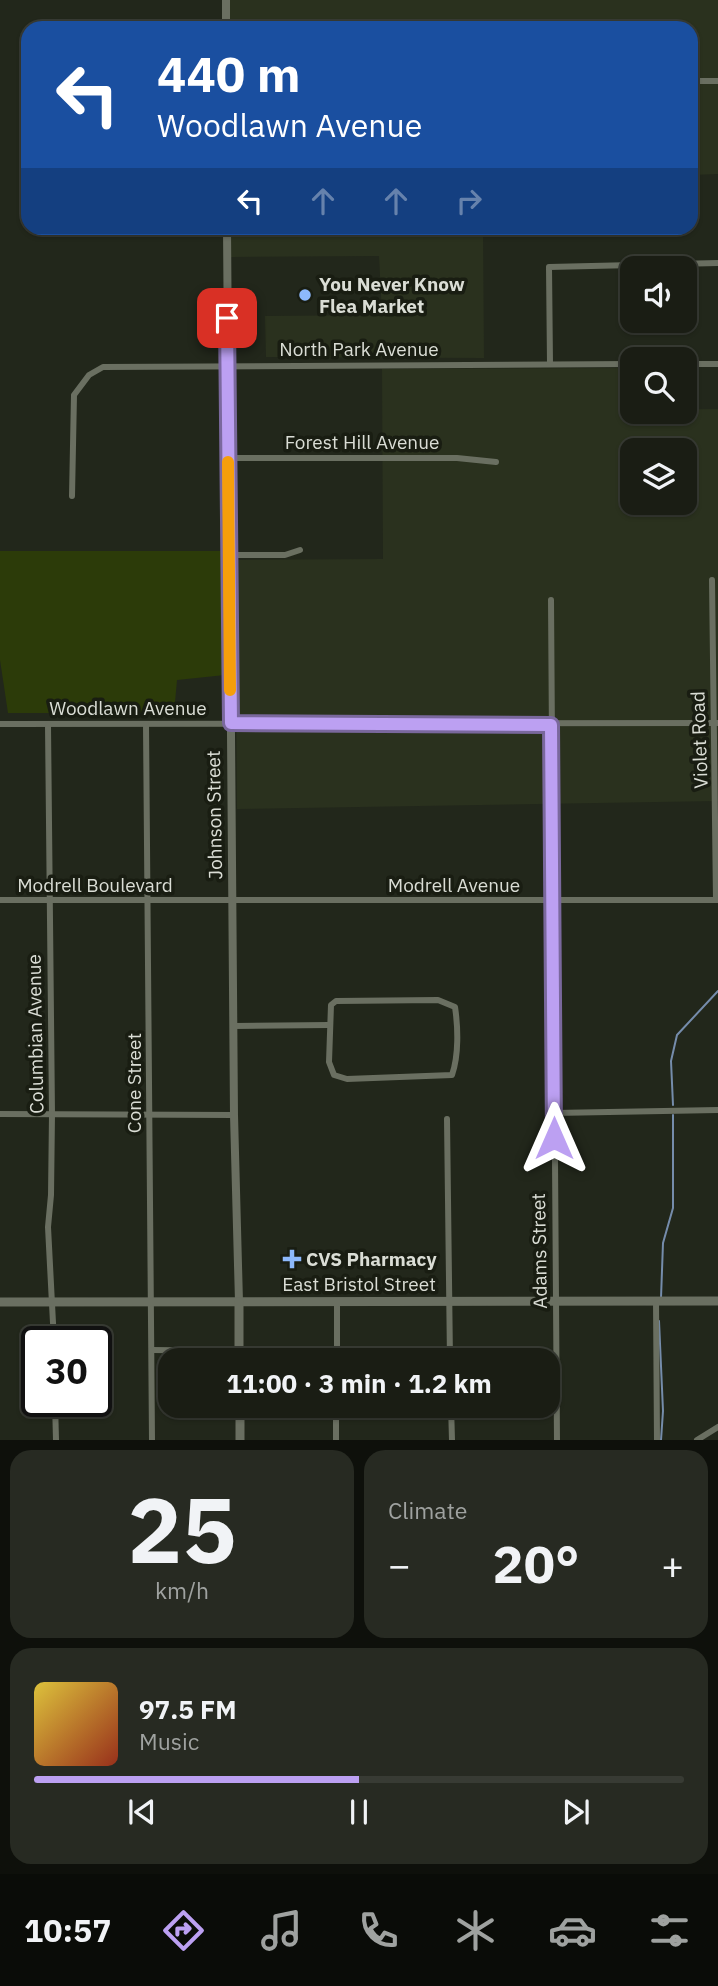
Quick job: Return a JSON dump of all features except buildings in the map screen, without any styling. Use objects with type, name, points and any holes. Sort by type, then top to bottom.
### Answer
[{"type":"main road","name":"East Bristol Street","points":[[0,1302],[718,1301]]},
{"type":"main road","name":"Johnson Street","points":[[239,1302],[239,1348]]},
{"type":"main road","points":[[240,1418],[240,1440]]},
{"type":"street","points":[[226,0],[226,21]]},
{"type":"street","points":[[698,81],[718,81]]},
{"type":"street","name":"Johnson Street","points":[[227,235],[234,1115],[239,1302]]},
{"type":"street","points":[[550,364],[549,267],[718,263]]},
{"type":"street","name":"North Park Avenue","points":[[72,496],[73,403],[78,386],[89,375],[103,367],[620,364]]},
{"type":"street","points":[[697,364],[718,364]]},
{"type":"street","name":"Forest Hill Avenue","points":[[228,458],[457,458],[496,462]]},
{"type":"street","points":[[229,555],[285,555],[300,550]]},
{"type":"street","name":"Violet Road","points":[[712,580],[717,723],[717,900]]},
{"type":"street","name":"Adams Street","points":[[551,600],[557,1440]]},
{"type":"street","name":"Woodlawn Avenue","points":[[0,724],[717,723]]},
{"type":"street","name":"Columbian Avenue","points":[[48,725],[52,1114],[48,1227],[49,1295],[53,1302],[54,1326]]},
{"type":"street","name":"Cone Street","points":[[146,725],[152,1440]]},
{"type":"street","name":"Modrell Boulevard","points":[[0,900],[232,901]]},
{"type":"street","name":"Modrell Avenue","points":[[232,901],[717,900]]},
{"type":"street","points":[[336,1001],[448,1002],[454,1007],[456,1014],[456,1064],[452,1075],[444,1077],[338,1077],[330,1070],[329,1025],[328,1011],[336,1001]]},
{"type":"street","points":[[234,1026],[329,1025]]},
{"type":"street","points":[[554,1113],[718,1110]]},
{"type":"street","points":[[0,1114],[234,1115]]},
{"type":"street","points":[[447,1119],[450,1348]]},
{"type":"street","points":[[337,1348],[338,1301]]},
{"type":"street","points":[[656,1301],[657,1440]]},
{"type":"street","points":[[152,1350],[158,1350]]},
{"type":"street","points":[[55,1417],[56,1440]]},
{"type":"street","points":[[336,1440],[337,1418]]},
{"type":"street","points":[[451,1418],[452,1440]]},
{"type":"street","points":[[697,1440],[718,1427]]},
{"type":"shaded area","points":[[230,0],[718,0],[718,174],[698,175],[698,21],[230,21]]},
{"type":"shaded area","points":[[231,235],[483,235],[484,358],[266,357],[265,316],[382,315],[379,256],[231,257]]},
{"type":"shaded area","points":[[620,368],[620,424],[697,424],[697,409],[718,409],[718,801],[237,809],[235,560],[383,559],[382,369]]},
{"type":"green space","points":[[0,551],[224,551],[225,675],[177,680],[174,713],[8,713],[0,660]]},
{"type":"waterway","points":[[673,1105],[671,1061],[677,1035],[718,991]]},
{"type":"waterway","points":[[661,1298],[663,1243],[673,1208],[673,1115]]},
{"type":"waterway","points":[[659,1321],[663,1411],[661,1440]]},
{"type":"slow traffic","points":[[228,462],[230,690]]},
{"type":"place","name":"You Never Know Flea Market","points":[[305,295]]},
{"type":"place","name":"CVS Pharmacy","points":[[292,1259]]},
{"type":"route","points":[[227,318],[231,723],[551,725],[554,1138]]}]
